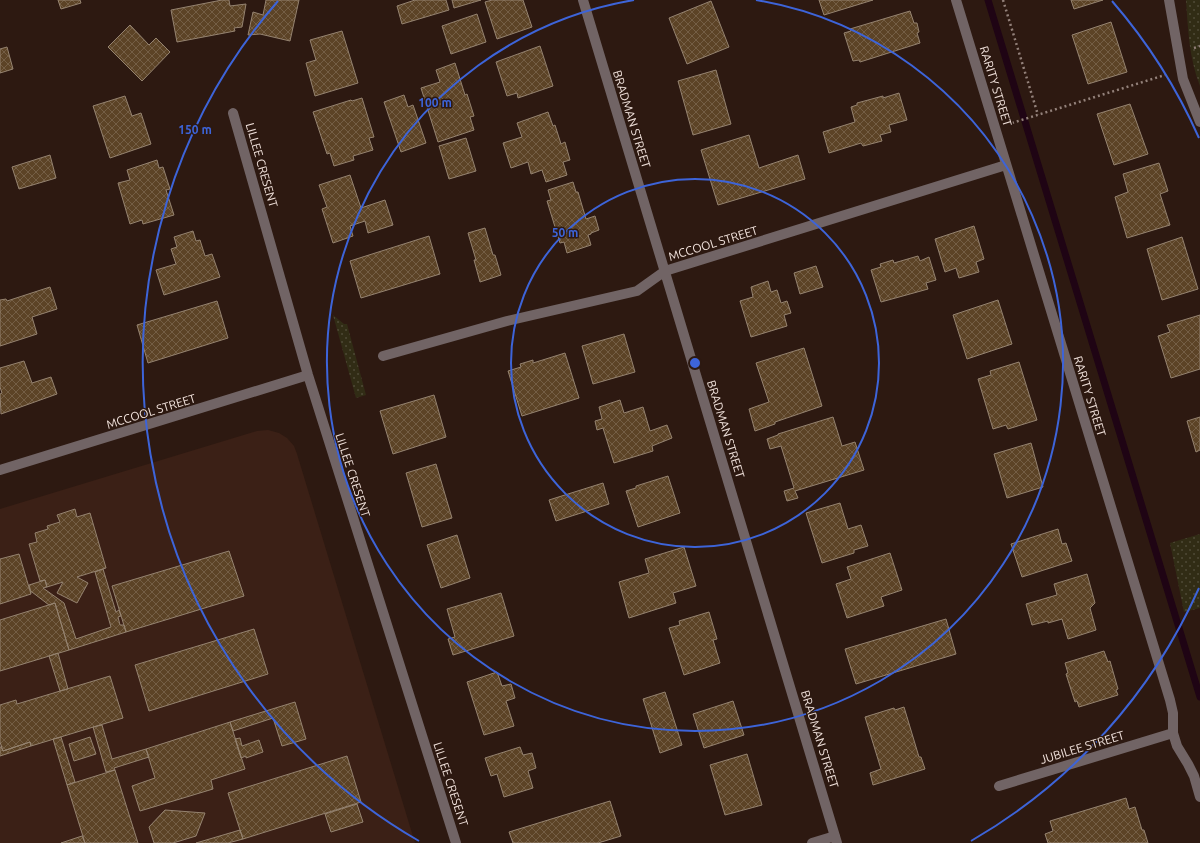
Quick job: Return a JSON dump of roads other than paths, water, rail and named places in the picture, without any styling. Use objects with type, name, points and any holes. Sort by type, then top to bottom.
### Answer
[{"type":"street","name":"BRADMAN STREET","points":[[583,0],[836,839]]},
{"type":"street","name":"RARITY STREET","points":[[956,0],[1170,700],[1173,713],[1173,732],[1177,746],[1194,776],[1200,797]]},
{"type":"street","points":[[1169,0],[1183,79],[1200,122]]},
{"type":"street","name":"LILLEE CRESENT","points":[[233,113],[308,375],[456,843]]},
{"type":"street","name":"MCCOOL STREET","points":[[383,356],[507,321],[637,291],[665,272],[1006,165]]},
{"type":"street","name":"MCCOOL STREET","points":[[0,470],[308,375]]},
{"type":"street","name":"JUBILEE STREET","points":[[999,786],[1173,732]]},
{"type":"street","points":[[812,843],[836,839]]},
{"type":"waterway","points":[[988,0],[1200,697]]}]
